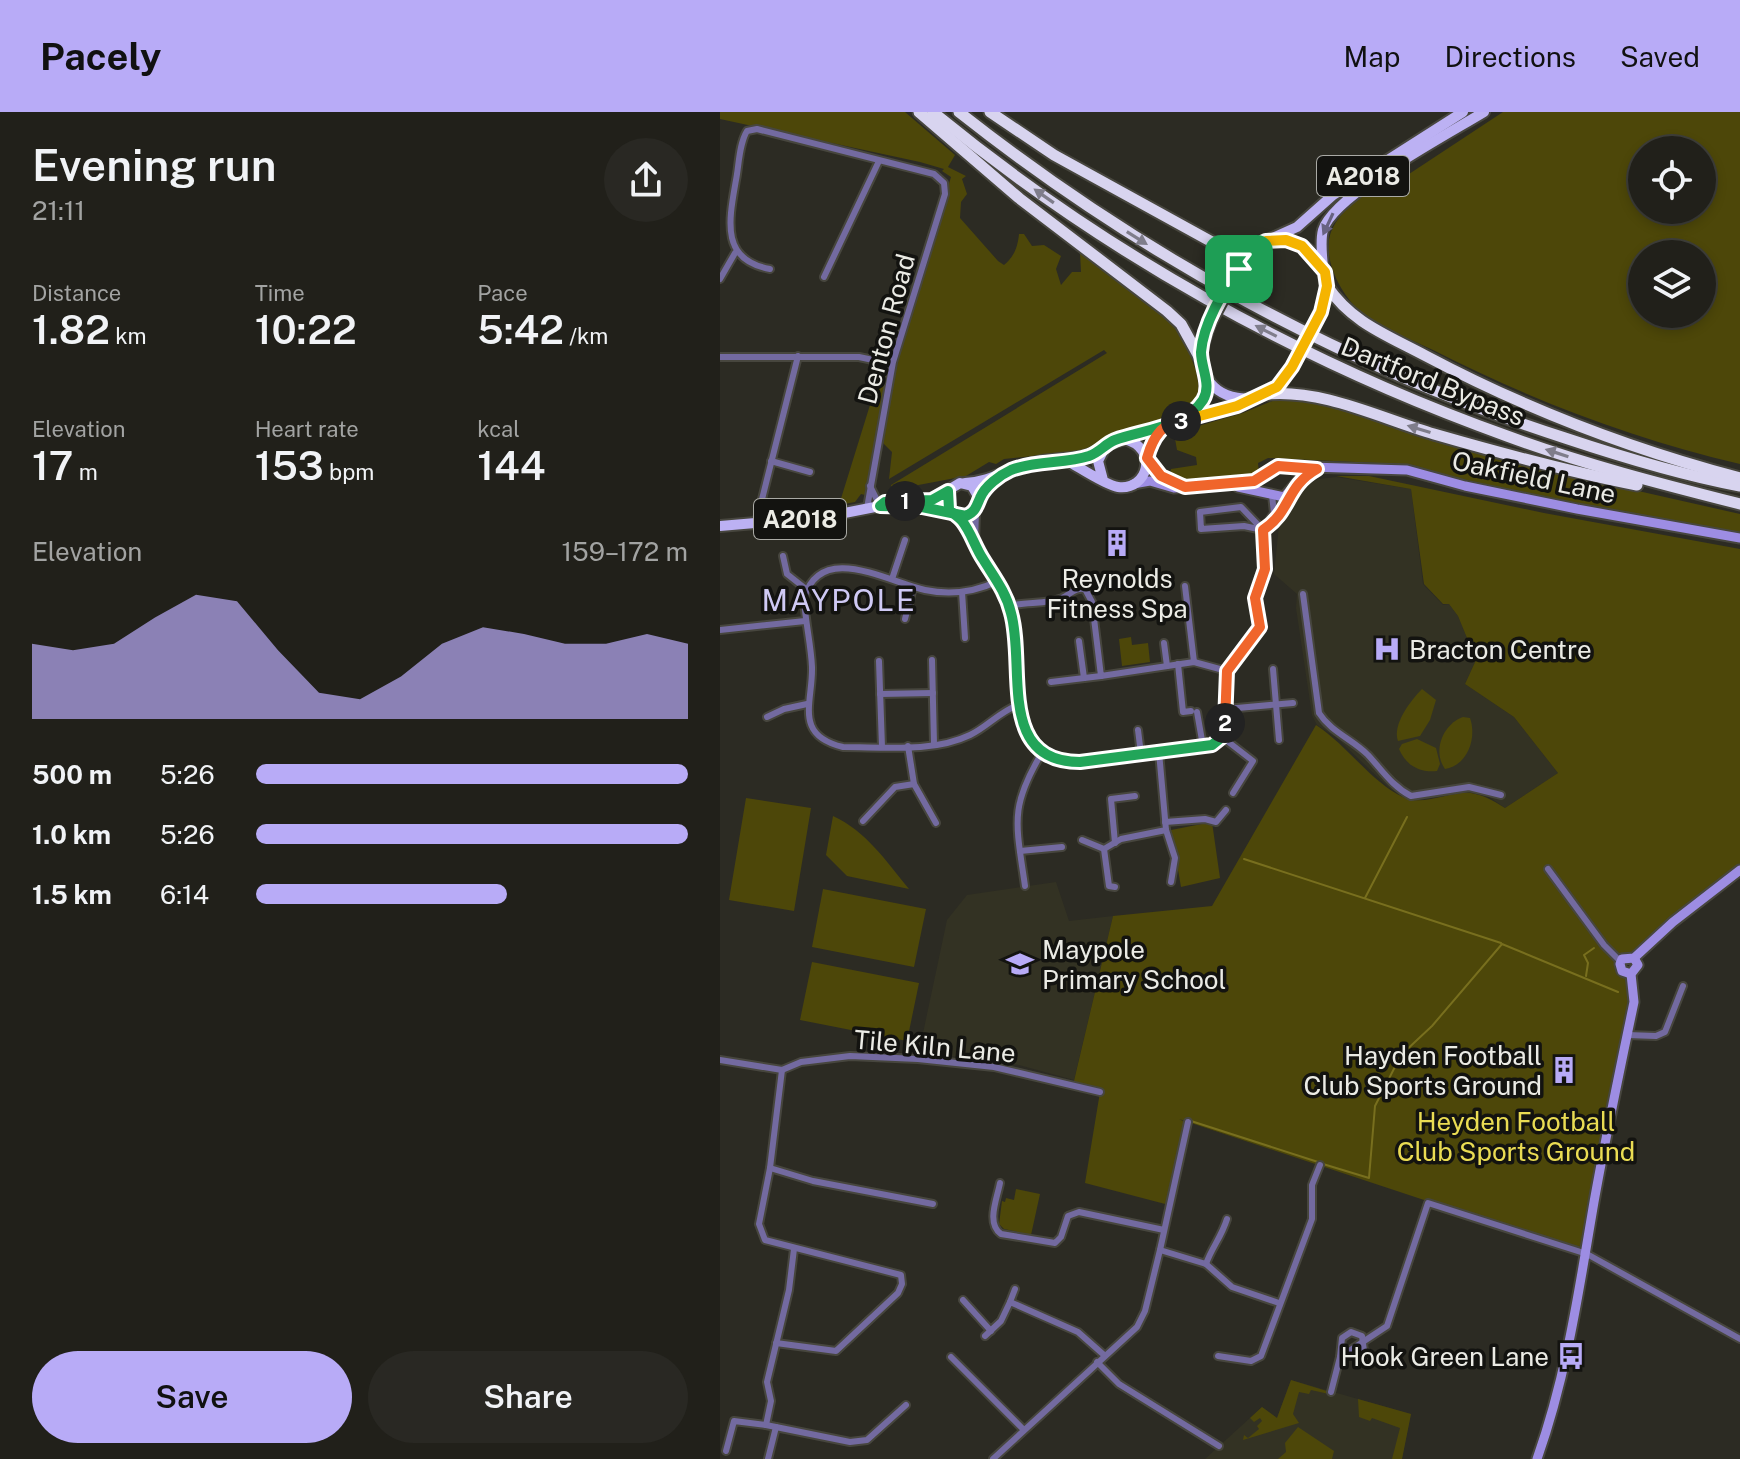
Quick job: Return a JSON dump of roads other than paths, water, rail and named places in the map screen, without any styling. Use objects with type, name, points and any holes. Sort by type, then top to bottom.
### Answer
[{"type":"highway","points":[[919,112],[1019,198],[1167,311],[1181,324],[1202,362]]},
{"type":"highway","name":"Dartford Bypass","points":[[933,112],[1098,233],[1208,300],[1331,363],[1418,403],[1508,437],[1625,475],[1740,504]]},
{"type":"highway","name":"Dartford Bypass","points":[[959,112],[1100,215],[1179,264],[1292,327],[1397,375],[1518,423],[1611,453],[1740,486]]},
{"type":"highway","points":[[990,112],[1054,155],[1212,242],[1241,248],[1261,243]]},
{"type":"highway","points":[[1327,286],[1352,316],[1479,384],[1597,434],[1740,478]]},
{"type":"highway","points":[[1267,394],[1290,392],[1312,396],[1434,434],[1618,481],[1740,504]]},
{"type":"main road","name":"A2018","points":[[1261,243],[1297,227],[1333,195],[1463,112]]},
{"type":"main road","name":"A2018","points":[[1323,267],[1323,228],[1335,210],[1357,191],[1484,112]]},
{"type":"main road","points":[[963,483],[998,477],[1034,463],[1089,456],[1115,440],[1171,422],[1237,406],[1267,394],[1277,387],[1292,367],[1321,312],[1327,286],[1323,267],[1302,246],[1286,240],[1261,243],[1239,269],[1210,324],[1203,343],[1202,362],[1206,376],[1202,401],[1171,422],[1153,440],[1143,473],[1133,484],[1117,487],[1066,460]]},
{"type":"main road","points":[[1206,376],[1224,393],[1247,400]]},
{"type":"main road","points":[[1115,440],[1137,443],[1147,459]]},
{"type":"main road","points":[[1102,450],[1098,464],[1103,480]]},
{"type":"main road","points":[[948,491],[946,500],[954,514],[969,515],[998,477]]},
{"type":"main road","points":[[963,483],[974,488],[978,503]]},
{"type":"main road","name":"A2018","points":[[880,506],[885,502],[932,500],[963,483]]},
{"type":"main road","name":"A2018","points":[[720,526],[824,517],[880,506],[954,514]]},
{"type":"street","points":[[770,269],[744,260],[735,253],[731,242],[730,218],[744,134],[757,129],[879,161],[824,277]]},
{"type":"street","name":"Denton Road","points":[[867,508],[892,364],[945,192],[944,183],[934,174],[879,161]]},
{"type":"street","points":[[720,279],[735,253]]},
{"type":"street","points":[[756,523],[798,356]]},
{"type":"street","points":[[720,357],[866,358],[892,364]]},
{"type":"street","points":[[1147,459],[1159,474],[1181,487]]},
{"type":"street","points":[[771,461],[810,472]]},
{"type":"street","name":"Oakfield Lane","points":[[1133,484],[1147,481],[1174,488],[1254,481],[1274,467],[1317,469],[1343,466],[1407,470],[1465,486],[1577,509],[1740,538]]},
{"type":"street","points":[[1263,530],[1284,510],[1293,489],[1293,474],[1287,468]]},
{"type":"street","name":"Oakfield Lane","points":[[1229,484],[1284,497],[1301,478],[1317,469]]},
{"type":"street","points":[[954,514],[998,581],[1009,606],[1018,664],[1018,705],[1026,733],[1043,751],[1071,762],[1159,752],[1214,744],[1222,737],[1227,671],[1260,627],[1255,598],[1265,569],[1263,530],[1274,513],[1265,476]]},
{"type":"street","points":[[870,486],[880,506]]},
{"type":"street","points":[[975,543],[978,503]]},
{"type":"street","points":[[1241,507],[1263,530],[1243,526],[1203,530],[1199,513],[1241,507]]},
{"type":"street","points":[[892,579],[905,540]]},
{"type":"street","points":[[783,556],[787,574],[806,589]]},
{"type":"street","points":[[998,581],[962,592],[913,587],[855,567],[820,574],[806,589],[805,621],[812,677],[807,704],[818,736],[828,744],[843,747],[934,744],[967,737],[1003,710],[1018,705]]},
{"type":"street","points":[[1185,586],[1194,662]]},
{"type":"street","points":[[905,619],[913,587]]},
{"type":"street","points":[[1009,606],[1062,598],[1081,587],[1088,591],[1101,676]]},
{"type":"street","points":[[962,592],[965,638]]},
{"type":"street","points":[[1303,594],[1319,713],[1327,726],[1366,753],[1393,784],[1411,796],[1469,787],[1501,795]]},
{"type":"street","points":[[720,630],[805,621]]},
{"type":"street","points":[[1079,641],[1084,678]]},
{"type":"street","points":[[1164,643],[1167,666]]},
{"type":"street","points":[[932,660],[934,744]]},
{"type":"street","points":[[879,661],[882,747]]},
{"type":"street","points":[[1051,682],[1194,662],[1227,671]]},
{"type":"street","points":[[1178,664],[1183,712],[1194,711],[1203,746]]},
{"type":"street","points":[[1273,669],[1279,740]]},
{"type":"street","points":[[880,694],[933,693]]},
{"type":"street","points":[[1226,709],[1293,703]]},
{"type":"street","points":[[767,717],[807,704]]},
{"type":"street","points":[[1138,730],[1141,754]]},
{"type":"street","points":[[1222,737],[1253,761],[1233,793]]},
{"type":"street","points":[[908,746],[914,784],[936,823]]},
{"type":"street","points":[[1025,886],[1020,851],[1019,799],[1024,782],[1043,751]]},
{"type":"street","points":[[1159,752],[1165,826],[1175,858],[1171,882]]},
{"type":"street","points":[[863,821],[895,787],[914,784]]},
{"type":"street","points":[[1115,843],[1111,799],[1135,796]]},
{"type":"street","points":[[1104,849],[1165,826],[1205,819],[1216,822],[1226,810]]},
{"type":"street","points":[[1082,840],[1104,849]]},
{"type":"street","points":[[1020,851],[1062,847]]},
{"type":"street","points":[[1104,849],[1109,886],[1115,887]]},
{"type":"street","points":[[1548,869],[1604,945],[1620,961],[1622,971],[1631,974]]},
{"type":"street","points":[[1620,961],[1626,957],[1634,958],[1673,922],[1740,870]]},
{"type":"street","points":[[1631,974],[1638,967],[1634,958]]},
{"type":"street","points":[[1537,1459],[1565,1368],[1634,1002],[1631,974]]},
{"type":"street","points":[[1627,1035],[1656,1036],[1665,1032],[1683,986]]},
{"type":"street","name":"Tile Kiln Lane","points":[[720,1060],[782,1070],[801,1062],[850,1056],[906,1058],[994,1067],[1100,1092]]},
{"type":"street","points":[[776,1343],[836,1351],[898,1293],[902,1284],[901,1275],[765,1240],[759,1224],[770,1168],[782,1070]]},
{"type":"street","points":[[993,1459],[1137,1327],[1145,1311],[1188,1122]]},
{"type":"street","points":[[1218,1356],[1246,1361],[1258,1359],[1312,1219],[1312,1185],[1320,1165]]},
{"type":"street","points":[[770,1168],[813,1181],[933,1204]]},
{"type":"street","points":[[1000,1183],[992,1221],[1001,1234],[1051,1244],[1061,1237],[1068,1216],[1079,1212],[1164,1230]]},
{"type":"street","points":[[1340,1357],[1387,1326],[1428,1203],[1587,1254],[1740,1339]]},
{"type":"street","points":[[1206,1264],[1220,1242],[1227,1219]]},
{"type":"street","points":[[766,1425],[771,1401],[767,1382],[789,1290],[794,1249]]},
{"type":"street","points":[[1160,1250],[1206,1264],[1232,1287],[1279,1303]]},
{"type":"street","points":[[963,1300],[988,1334],[1001,1321],[1015,1289]]},
{"type":"street","points":[[1010,1302],[1078,1332],[1104,1355]]},
{"type":"street","points":[[1331,1392],[1340,1346],[1346,1333],[1362,1336],[1364,1351],[1375,1358],[1396,1361]]},
{"type":"street","points":[[951,1357],[1024,1430]]},
{"type":"street","points":[[1097,1362],[1119,1384],[1219,1446]]},
{"type":"street","points":[[726,1451],[734,1421],[850,1442],[867,1440],[906,1405]]},
{"type":"street","points":[[768,1459],[776,1427]]},
{"type":"waterway","points":[[1365,898],[1407,817]]},
{"type":"waterway","points":[[1244,859],[1501,943]]},
{"type":"waterway","points":[[1323,1164],[1369,1178],[1375,1106],[1401,1055],[1432,1026],[1502,944],[1618,992]]},
{"type":"waterway","points":[[1586,976],[1588,963],[1584,955],[1594,948]]},
{"type":"waterway","points":[[1191,1121],[1318,1162]]},
{"type":"place","name":"Reynolds Fitness Spa","points":[[1117,543]]},
{"type":"place","name":"Bracton Centre","points":[[1387,649]]},
{"type":"place","name":"Maypole Primary School","points":[[1020,964]]},
{"type":"place","name":"Hayden Football Club Sports Ground","points":[[1564,1070]]},
{"type":"place","name":"Hook Green Lane","points":[[1571,1356]]},
{"type":"district","name":"MAYPOLE","points":[[839,600]]},
{"type":"park label","name":"Heyden Football Club Sports Ground","points":[[1516,1136]]}]
